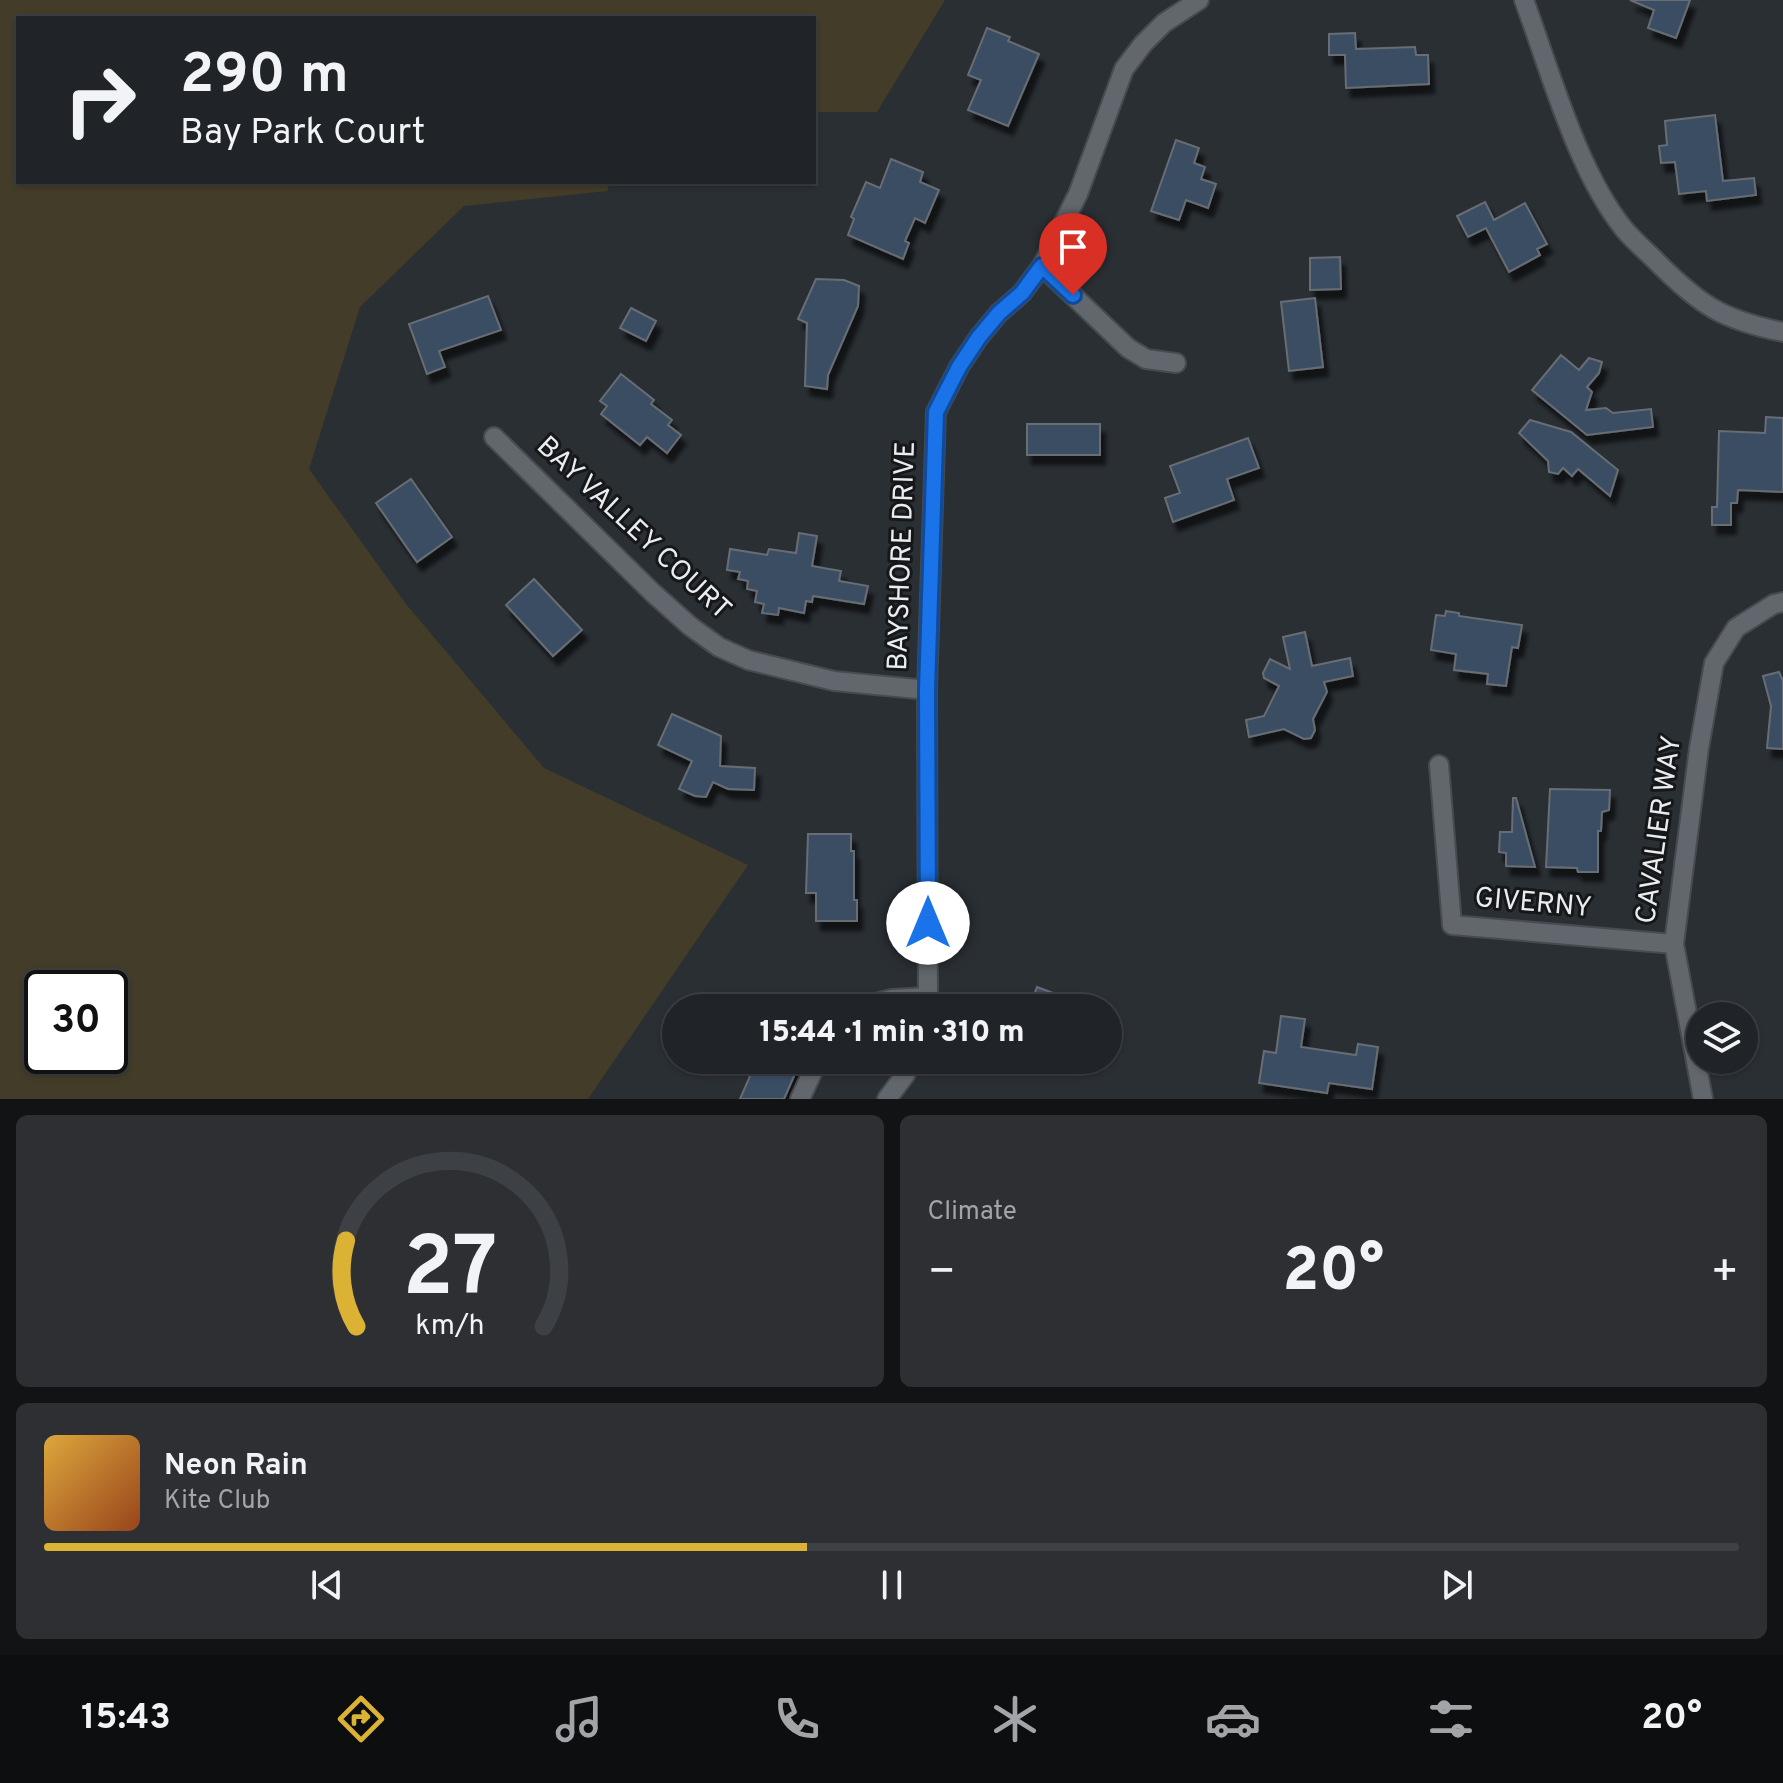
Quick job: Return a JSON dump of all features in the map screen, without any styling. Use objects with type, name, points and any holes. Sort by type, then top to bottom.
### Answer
[{"type":"street","name":"BAYSHORE DRIVE","points":[[928,994],[927,690],[936,412],[959,367],[979,337],[999,313],[1022,293],[1042,266],[1078,194],[1124,69],[1164,23],[1199,0]]},
{"type":"street","points":[[1524,0],[1582,158],[1623,228],[1691,296],[1719,314],[1750,326],[1783,332]]},
{"type":"street","points":[[1042,266],[1128,348],[1146,359],[1176,363]]},
{"type":"street","name":"BAY VALLEY COURT","points":[[494,437],[653,593],[719,647],[748,660],[834,681],[927,690]]},
{"type":"street","name":"CAVALIER WAY","points":[[1703,1099],[1674,944],[1699,748],[1714,663],[1736,628],[1774,604],[1783,602]]},
{"type":"street","name":"GIVERNY","points":[[1439,765],[1452,925],[1674,944]]},
{"type":"street","points":[[800,1099],[812,1074]]},
{"type":"street","points":[[887,1099],[905,1074]]},
{"type":"shaded area","points":[[0,0],[945,0],[877,112],[816,112],[816,16],[16,16],[16,184],[609,184],[607,191],[464,206],[360,307],[309,469],[406,604],[544,768],[748,865],[588,1099],[0,1099]]},
{"type":"building","points":[[1630,0],[1690,0],[1676,38],[1648,28],[1654,10]]},
{"type":"building","points":[[987,28],[1039,54],[1008,126],[968,110],[981,80],[968,75]]},
{"type":"building","points":[[1355,33],[1356,49],[1415,47],[1416,55],[1428,55],[1429,84],[1346,88],[1345,55],[1329,55],[1329,34]]},
{"type":"building","points":[[1715,115],[1723,181],[1754,178],[1756,195],[1707,201],[1706,191],[1679,194],[1675,162],[1661,163],[1659,146],[1667,145],[1665,121]]},
{"type":"building","points":[[1176,140],[1199,148],[1194,163],[1205,167],[1201,179],[1216,184],[1208,208],[1186,200],[1179,220],[1151,211]]},
{"type":"building","points":[[891,159],[923,172],[920,182],[939,190],[925,223],[915,218],[905,241],[909,243],[903,259],[848,235],[854,219],[851,217],[866,182],[880,188]]},
{"type":"building","points":[[1485,202],[1494,220],[1525,203],[1547,244],[1537,249],[1540,255],[1509,272],[1486,228],[1468,237],[1457,216]]},
{"type":"building","points":[[1340,257],[1341,289],[1310,290],[1310,258]]},
{"type":"building","points":[[816,279],[844,280],[859,286],[858,306],[828,375],[827,389],[805,386],[807,323],[798,319]]},
{"type":"building","points":[[488,296],[501,330],[439,351],[445,367],[427,374],[409,324]]},
{"type":"building","points":[[1315,298],[1323,367],[1289,371],[1281,302]]},
{"type":"building","points":[[631,308],[656,321],[646,341],[620,328]]},
{"type":"building","points":[[1561,355],[1579,370],[1589,358],[1602,362],[1599,373],[1587,387],[1592,392],[1586,410],[1606,408],[1613,413],[1651,409],[1653,427],[1587,435],[1532,390]]},
{"type":"building","points":[[621,374],[654,400],[651,404],[672,420],[668,425],[681,435],[667,453],[647,437],[640,445],[601,414],[607,406],[600,401]]},
{"type":"building","points":[[1766,417],[1783,418],[1783,492],[1738,490],[1737,503],[1731,503],[1731,525],[1712,525],[1712,507],[1717,507],[1719,431],[1765,433]]},
{"type":"building","points":[[1530,420],[1571,432],[1618,470],[1610,496],[1578,469],[1572,476],[1563,468],[1558,474],[1549,472],[1548,461],[1519,433]]},
{"type":"building","points":[[1027,424],[1100,424],[1100,455],[1027,455]]},
{"type":"building","points":[[1248,438],[1259,468],[1227,479],[1234,500],[1173,522],[1165,498],[1180,493],[1170,466]]},
{"type":"building","points":[[411,479],[452,537],[417,562],[376,503]]},
{"type":"building","points":[[799,533],[817,536],[812,566],[841,571],[839,581],[868,586],[864,604],[813,596],[812,602],[806,601],[804,613],[779,608],[778,615],[762,613],[764,604],[755,602],[757,591],[747,589],[748,581],[738,579],[740,572],[727,570],[730,549],[767,555],[769,549],[796,553]]},
{"type":"building","points":[[534,579],[582,630],[553,656],[506,605]]},
{"type":"building","points":[[1446,611],[1459,613],[1459,616],[1522,625],[1518,648],[1512,647],[1506,686],[1487,684],[1488,674],[1454,670],[1456,654],[1431,650],[1436,615],[1445,616]]},
{"type":"building","points":[[1305,632],[1312,666],[1350,658],[1353,676],[1324,682],[1327,692],[1313,719],[1315,730],[1311,738],[1304,739],[1284,729],[1249,737],[1246,720],[1264,716],[1279,686],[1264,678],[1263,673],[1270,659],[1290,669],[1283,637]]},
{"type":"building","points":[[1779,672],[1783,681],[1783,749],[1767,748],[1771,706],[1763,676]]},
{"type":"building","points":[[672,714],[721,736],[720,766],[755,768],[754,790],[728,789],[713,782],[706,797],[679,789],[692,761],[658,745]]},
{"type":"building","points":[[1550,789],[1610,790],[1609,810],[1602,812],[1601,831],[1598,831],[1598,872],[1546,867]]},
{"type":"building","points":[[1513,798],[1516,798],[1535,867],[1506,866],[1506,853],[1499,852],[1500,832],[1512,832]]},
{"type":"building","points":[[808,834],[851,834],[857,921],[816,921],[816,893],[806,893]]},
{"type":"building","points":[[1037,987],[1056,994],[1034,994]]},
{"type":"building","points":[[1281,1016],[1305,1019],[1301,1047],[1356,1055],[1358,1044],[1378,1047],[1372,1089],[1329,1083],[1327,1093],[1259,1083],[1264,1051],[1276,1053]]},
{"type":"building","points":[[751,1074],[795,1074],[784,1099],[740,1099]]},
{"type":"route","points":[[928,923],[927,690],[936,412],[959,367],[979,337],[999,313],[1022,293],[1042,266],[1073,295]]}]
